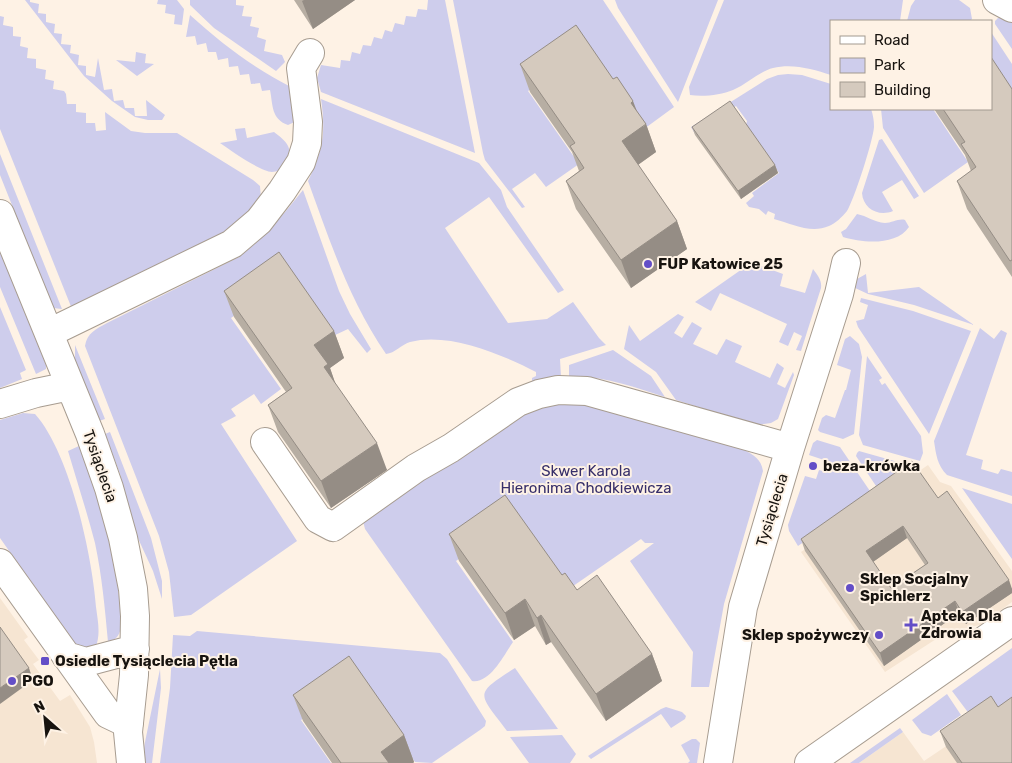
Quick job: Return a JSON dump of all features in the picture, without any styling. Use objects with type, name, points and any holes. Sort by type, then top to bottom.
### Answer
[{"type":"street","points":[[997,0],[1012,8]]},
{"type":"street","points":[[49,333],[232,244],[259,220],[282,191],[301,162],[307,143],[308,122],[301,68],[310,54]]},
{"type":"street","name":"Tysiąclecia","points":[[0,214],[90,434],[109,488],[123,538],[133,589],[135,616],[136,650],[128,728],[131,763]]},
{"type":"street","name":"Tysiąclecia","points":[[718,763],[743,607],[790,448],[839,294],[846,263]]},
{"type":"street","points":[[0,404],[36,393],[70,386]]},
{"type":"street","points":[[265,442],[318,519],[333,527],[416,468],[450,448],[518,402],[539,394],[558,390],[587,391],[790,448]]},
{"type":"street","points":[[0,563],[108,714],[128,728]]},
{"type":"street","points":[[809,763],[1012,621]]},
{"type":"street","points":[[66,656],[86,662],[136,650]]},
{"type":"street","name":"Tysiąclecia","points":[[116,763],[128,728]]},
{"type":"shaded area","points":[[928,465],[940,482],[951,486],[1012,571],[1012,602],[980,625],[947,632],[885,672],[801,552]]},
{"type":"shaded area","points":[[0,598],[28,637],[24,640],[39,660],[33,664],[60,701],[70,695],[90,727],[97,763],[0,763]]},
{"type":"shaded area","points":[[997,712],[1012,763],[859,763],[903,732],[924,761]]},
{"type":"green space","points":[[25,0],[39,4],[38,13],[46,14],[46,22],[55,24],[54,33],[62,34],[61,44],[71,45],[70,53],[79,55],[78,65],[86,66],[86,75],[95,77],[98,58],[104,90],[112,89],[114,101],[123,100],[125,108],[134,108],[135,116],[147,116],[146,100],[165,115],[162,120],[148,120],[135,117],[112,101],[84,76]]},
{"type":"green space","points":[[158,0],[177,0],[184,9],[182,25],[174,24],[175,15],[165,13],[166,5],[157,4]]},
{"type":"green space","points":[[190,0],[236,0],[236,5],[244,6],[242,16],[252,17],[250,26],[259,28],[257,37],[266,40],[264,51],[282,55],[285,62],[276,71],[214,28],[190,5]]},
{"type":"green space","points":[[428,0],[445,0],[475,153],[321,92],[317,78],[321,65],[340,68],[341,60],[350,61],[352,52],[360,54],[363,45],[371,46],[374,37],[382,39],[385,30],[392,32],[395,23],[404,25],[406,16],[416,17],[418,9],[427,10]]},
{"type":"green space","points":[[453,0],[603,0],[674,107],[644,129],[587,51],[528,91],[579,164],[546,187],[535,173],[512,189],[525,207],[522,208],[485,160]]},
{"type":"green space","points":[[615,0],[718,0],[678,102],[618,8]]},
{"type":"green space","points":[[724,0],[903,0],[900,20],[830,20],[830,75],[802,67],[788,66],[762,72],[728,92],[706,96],[690,95],[689,87]]},
{"type":"green space","points":[[915,0],[959,0],[970,8],[972,19],[907,20],[911,6]]},
{"type":"green space","points":[[190,15],[239,55],[265,73],[293,88],[299,120],[288,125],[282,122],[274,111],[270,90],[262,91],[260,83],[251,84],[249,74],[240,75],[238,66],[229,67],[228,58],[218,60],[216,52],[208,52],[206,43],[197,45],[195,36],[186,37]]},
{"type":"green space","points":[[0,16],[4,17],[3,25],[13,27],[13,36],[21,37],[20,46],[28,48],[27,58],[36,59],[36,68],[46,70],[45,79],[54,81],[53,89],[64,91],[67,104],[76,104],[76,112],[86,113],[86,123],[95,123],[96,131],[106,130],[105,112],[131,131],[177,133],[253,180],[260,186],[261,199],[228,233],[72,309],[0,129]]},
{"type":"green space","points":[[998,18],[1012,22],[1012,49],[995,24]]},
{"type":"green space","points":[[992,34],[1012,64],[1012,99],[992,69]]},
{"type":"green space","points":[[136,52],[146,54],[145,63],[154,64],[137,76],[116,60],[135,62]]},
{"type":"green space","points":[[778,75],[802,75],[830,84],[830,110],[871,110],[874,127],[858,183],[847,211],[832,225],[808,229],[774,219],[775,214],[768,211],[766,215],[759,209],[749,207],[746,203],[754,196],[752,193],[779,173],[746,125],[747,121],[736,106],[695,134],[691,127],[767,79]]},
{"type":"green space","points":[[321,99],[479,163],[501,190],[507,207],[564,290],[558,293],[489,197],[445,228],[508,323],[547,319],[573,302],[606,345],[560,359],[561,377],[532,381],[532,378],[536,376],[536,372],[507,358],[458,342],[425,340],[410,342],[386,354],[361,313],[341,270],[308,181],[317,160],[322,141]]},
{"type":"green space","points":[[881,110],[934,110],[968,162],[924,193],[883,128]]},
{"type":"green space","points":[[245,128],[247,138],[274,132],[284,140],[288,146],[289,154],[284,166],[276,171],[267,171],[220,143],[237,140],[235,129]]},
{"type":"green space","points":[[882,139],[919,196],[914,199],[902,180],[882,192],[893,211],[888,213],[877,212],[869,207],[863,199],[862,193],[879,140]]},
{"type":"green space","points":[[0,154],[62,309],[53,308],[0,175]]},
{"type":"green space","points":[[303,190],[339,291],[371,349],[367,353],[348,329],[333,336],[290,276],[231,318],[281,389],[261,404],[254,394],[231,409],[236,416],[221,424],[297,541],[191,615],[174,617],[169,572],[159,536],[85,346],[86,342],[93,332],[103,325],[239,257],[265,234]]},
{"type":"green space","points":[[857,214],[885,223],[905,220],[909,227],[903,233],[888,240],[860,241],[843,237],[841,232],[846,229]]},
{"type":"green space","points":[[0,250],[46,365],[46,369],[36,374],[0,287]]},
{"type":"green space","points":[[756,264],[783,274],[780,286],[805,293],[813,269],[819,278],[821,288],[801,351],[796,350],[802,336],[794,332],[788,346],[779,342],[787,324],[720,293],[711,311],[695,302],[745,267],[755,269]]},
{"type":"green space","points":[[866,274],[868,293],[919,287],[974,325],[914,305],[868,294],[853,287],[857,279]]},
{"type":"green space","points":[[861,298],[913,311],[971,331],[929,434],[858,327],[856,321],[864,319],[868,305],[860,302]]},
{"type":"green space","points":[[0,307],[26,370],[20,373],[22,379],[0,388]]},
{"type":"green space","points":[[678,314],[684,317],[674,333],[682,338],[692,322],[702,328],[693,344],[717,355],[726,339],[742,346],[735,362],[770,378],[777,363],[784,368],[777,384],[785,388],[793,372],[794,375],[778,419],[771,423],[756,425],[676,400],[656,372],[624,349],[629,325],[640,341]]},
{"type":"green space","points":[[980,328],[994,339],[1001,330],[1007,333],[966,455],[983,460],[981,469],[998,474],[1001,469],[1012,472],[1012,496],[947,475],[939,463],[935,450],[934,441]]},
{"type":"green space","points":[[850,336],[859,344],[862,357],[854,434],[843,439],[818,430],[822,418],[826,415],[835,418],[846,390],[851,370],[837,365],[845,339]]},
{"type":"green space","points":[[75,345],[105,419],[99,421],[75,361]]},
{"type":"green space","points":[[613,350],[651,376],[665,397],[606,380],[569,377],[569,365]]},
{"type":"green space","points":[[867,356],[882,378],[879,380],[882,385],[885,383],[921,436],[923,453],[920,461],[863,445],[859,435]]},
{"type":"green space","name":"Skwer Karola Hieronima Chodkiewicza","points":[[559,396],[746,441],[744,450],[761,463],[763,471],[724,604],[709,687],[691,687],[693,652],[630,561],[654,543],[645,543],[641,539],[566,591],[515,519],[456,561],[513,642],[491,673],[479,681],[472,681],[365,529],[363,521],[473,439]]},
{"type":"green space","points":[[23,413],[35,414],[48,431],[69,478],[84,533],[94,585],[98,628],[98,639],[95,649],[81,647],[73,642],[0,538],[0,420]]},
{"type":"green space","points":[[110,432],[151,538],[162,581],[162,599],[153,571],[136,534],[120,474],[105,434]]},
{"type":"green space","points":[[817,440],[840,447],[872,494],[798,546],[789,531],[788,525],[805,476],[816,479],[819,470],[826,472],[830,462],[809,455],[813,443]]},
{"type":"green space","points":[[79,446],[102,513],[117,582],[121,628],[117,637],[108,642],[95,543],[68,451]]},
{"type":"green space","points":[[859,451],[912,466],[878,489],[856,456]]},
{"type":"green space","points":[[962,488],[1012,504],[1012,559]]},
{"type":"green space","points":[[197,631],[440,653],[447,659],[486,721],[485,726],[432,763],[415,762],[359,681],[301,720],[331,763],[160,763],[170,688],[173,635],[190,636]]},
{"type":"green space","points":[[1012,648],[1012,714],[976,723],[952,691]]},
{"type":"green space","points":[[515,668],[558,729],[507,731],[490,709],[484,695],[486,690]]},
{"type":"green space","points":[[160,669],[161,688],[152,763],[142,763],[145,742]]},
{"type":"green space","points":[[947,694],[961,715],[931,736],[922,733],[912,720]]},
{"type":"green space","points":[[666,707],[682,712],[686,716],[685,719],[671,728],[661,714],[591,759],[588,756],[661,709]]},
{"type":"green space","points":[[900,728],[903,732],[859,763],[850,763]]},
{"type":"green space","points":[[562,735],[576,754],[570,763],[529,763],[510,737]]},
{"type":"green space","points":[[696,739],[700,743],[697,763],[688,763],[690,761],[681,745]]},
{"type":"building","points":[[576,25],[613,79],[617,77],[633,101],[631,103],[646,124],[622,141],[677,221],[621,260],[566,181],[584,168],[570,146],[575,143],[520,64]]},
{"type":"building","points":[[992,59],[1012,89],[1012,260],[1010,261],[957,181],[976,167],[961,144],[965,142],[944,110],[992,110]]},
{"type":"building","points":[[730,101],[775,165],[738,191],[692,127]]},
{"type":"building","points":[[279,252],[334,331],[314,345],[328,364],[324,367],[377,443],[321,481],[268,405],[292,388],[224,291]]},
{"type":"building","points":[[912,461],[938,498],[947,491],[1009,580],[962,612],[955,601],[880,653],[801,539]],"holes":[[[903,526],[928,563],[891,588],[866,551]]]},
{"type":"building","points":[[505,495],[562,575],[565,573],[577,590],[597,575],[652,654],[596,694],[541,615],[537,618],[525,599],[505,613],[449,534]]},
{"type":"building","points":[[0,627],[29,668],[0,688]]},
{"type":"building","points":[[349,656],[404,735],[381,752],[389,763],[341,763],[293,695]]},
{"type":"building","points":[[991,696],[998,707],[1012,697],[1012,763],[962,763],[940,731]]},
{"type":"place","name":"FUP Katowice 25","points":[[648,264]]},
{"type":"place","name":"beza-krówka","points":[[813,466]]},
{"type":"place","name":"Sklep Socjalny Spichlerz","points":[[850,588]]},
{"type":"place","name":"Apteka Dla Zdrowia","points":[[911,625]]},
{"type":"place","name":"Sklep spożywczy","points":[[879,635]]},
{"type":"place","name":"Osiedle Tysiąclecia Pętla","points":[[45,661]]},
{"type":"place","name":"PGO","points":[[12,681]]}]
